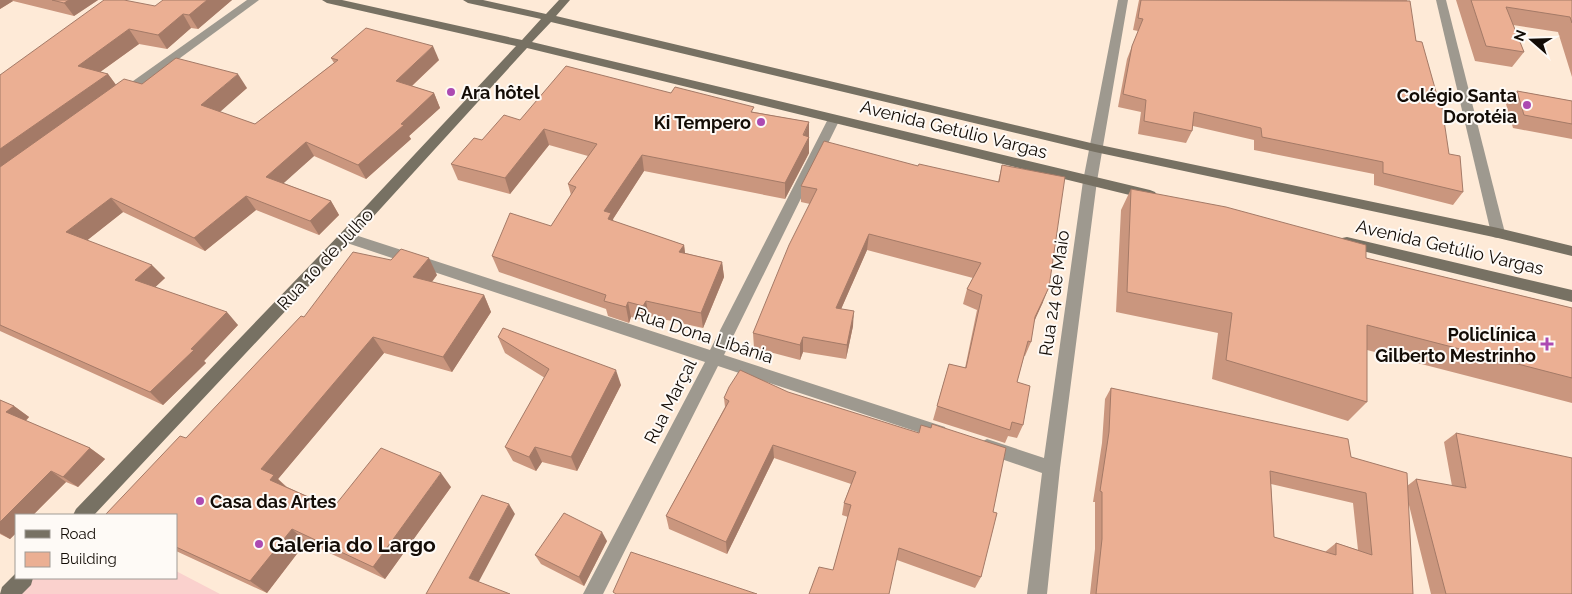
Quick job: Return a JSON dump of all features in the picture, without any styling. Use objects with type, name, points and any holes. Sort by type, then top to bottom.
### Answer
[{"type":"main road","name":"Avenida Getúlio Vargas","points":[[326,0],[524,44],[1167,199]]},
{"type":"main road","name":"Avenida Getúlio Vargas","points":[[468,0],[1095,148],[1572,250]]},
{"type":"main road","name":"Rua 10 de Julho","points":[[83,514],[346,237],[565,0]]},
{"type":"main road","name":"Avenida Getúlio Vargas","points":[[1331,238],[1572,296]]},
{"type":"main road","points":[[9,594],[23,579]]},
{"type":"street","points":[[111,102],[254,0]]},
{"type":"street","name":"Rua 24 de Maio","points":[[1037,594],[1051,468],[1090,181],[1123,0]]},
{"type":"street","points":[[1441,0],[1498,233]]},
{"type":"street","name":"Rua Marçal","points":[[594,594],[834,119]]},
{"type":"street","name":"Rua Dona Libânia","points":[[346,237],[957,438]]},
{"type":"street","points":[[976,444],[1051,468]]},
{"type":"shaded area","points":[[178,572],[220,594],[7,594],[22,579],[178,579]]},
{"type":"building","points":[[52,0],[69,0],[64,3]]},
{"type":"building","points":[[104,0],[124,0],[155,6],[163,0],[207,0],[189,15],[183,14],[158,35],[129,29],[78,66],[108,74],[0,149],[0,75]]},
{"type":"building","points":[[1141,0],[1410,1],[1416,41],[1422,42],[1440,106],[1442,107],[1449,154],[1460,156],[1463,192],[1383,173],[1383,162],[1262,137],[1261,128],[1194,112],[1192,131],[1144,121],[1146,100],[1123,94],[1132,46],[1143,19],[1138,18]]},
{"type":"building","points":[[1471,0],[1572,0],[1572,23],[1570,17],[1506,7],[1524,52],[1486,46]]},
{"type":"building","points":[[366,28],[433,46],[396,81],[434,93],[401,124],[404,125],[358,165],[306,142],[266,177],[331,201],[310,221],[246,196],[194,238],[111,198],[66,232],[152,265],[135,280],[227,312],[191,349],[194,350],[150,392],[0,325],[0,167],[124,79],[142,84],[176,58],[238,74],[201,105],[255,124],[338,60],[331,58]]},
{"type":"building","points":[[566,66],[671,93],[675,87],[754,107],[751,112],[809,122],[803,135],[809,137],[785,183],[642,155],[604,211],[611,213],[608,219],[684,245],[679,252],[722,262],[701,313],[646,301],[643,306],[628,302],[626,307],[604,301],[606,295],[492,256],[510,213],[551,226],[576,187],[568,184],[597,144],[544,129],[505,178],[451,164],[474,138],[482,140],[504,115],[520,120]]},
{"type":"building","points":[[1517,91],[1572,101],[1572,124],[1524,115]]},
{"type":"building","points":[[824,141],[918,166],[919,164],[999,182],[1002,165],[1065,177],[1049,287],[1035,317],[1031,342],[1028,341],[1017,382],[1030,386],[1023,425],[1012,422],[1010,430],[937,406],[949,364],[966,368],[982,295],[967,289],[981,263],[869,234],[836,308],[854,311],[847,345],[803,337],[800,345],[753,333],[789,245],[817,189],[801,186]]},
{"type":"building","points":[[1131,189],[1226,207],[1366,245],[1366,258],[1572,308],[1572,378],[1367,325],[1367,402],[1226,360],[1232,313],[1127,292]]},
{"type":"building","points":[[401,249],[429,258],[413,277],[484,295],[443,357],[373,337],[261,469],[274,475],[270,480],[333,508],[381,448],[441,473],[373,567],[292,529],[250,581],[178,548],[178,514],[106,514],[180,436],[186,438],[301,316],[304,317],[353,252],[391,260]]},
{"type":"building","points":[[503,328],[616,370],[571,457],[535,447],[529,457],[505,447],[549,369],[498,337]]},
{"type":"building","points":[[740,370],[788,392],[919,433],[921,425],[931,428],[932,424],[1006,448],[993,512],[997,513],[981,577],[899,548],[889,594],[809,594],[819,567],[833,570],[851,505],[844,503],[856,472],[773,445],[726,542],[666,516],[729,401],[724,398]]},
{"type":"building","points":[[1111,388],[1348,439],[1351,457],[1407,473],[1413,594],[1096,594],[1102,539],[1102,492],[1100,491],[1109,432]],"holes":[[[1270,471],[1366,493],[1372,555],[1336,543],[1336,555],[1274,537]]]},
{"type":"building","points":[[0,400],[14,406],[6,412],[90,448],[63,477],[51,471],[0,522]]},
{"type":"building","points":[[1456,433],[1572,458],[1572,594],[1446,594],[1416,479],[1466,488]]},
{"type":"building","points":[[482,495],[509,504],[469,578],[510,594],[426,594]]},
{"type":"building","points":[[564,513],[602,532],[579,577],[535,555]]},
{"type":"building","points":[[631,552],[757,594],[616,594],[613,592]]},
{"type":"place","name":"Ara hôtel","points":[[451,92]]},
{"type":"place","name":"Colégio Santa Dorotéia","points":[[1527,105]]},
{"type":"place","name":"Ki Tempero","points":[[761,122]]},
{"type":"place","name":"Policlínica Gilberto Mestrinho","points":[[1547,344]]},
{"type":"place","name":"Casa das Artes","points":[[200,501]]},
{"type":"place","name":"Galeria do Largo","points":[[259,544]]}]
